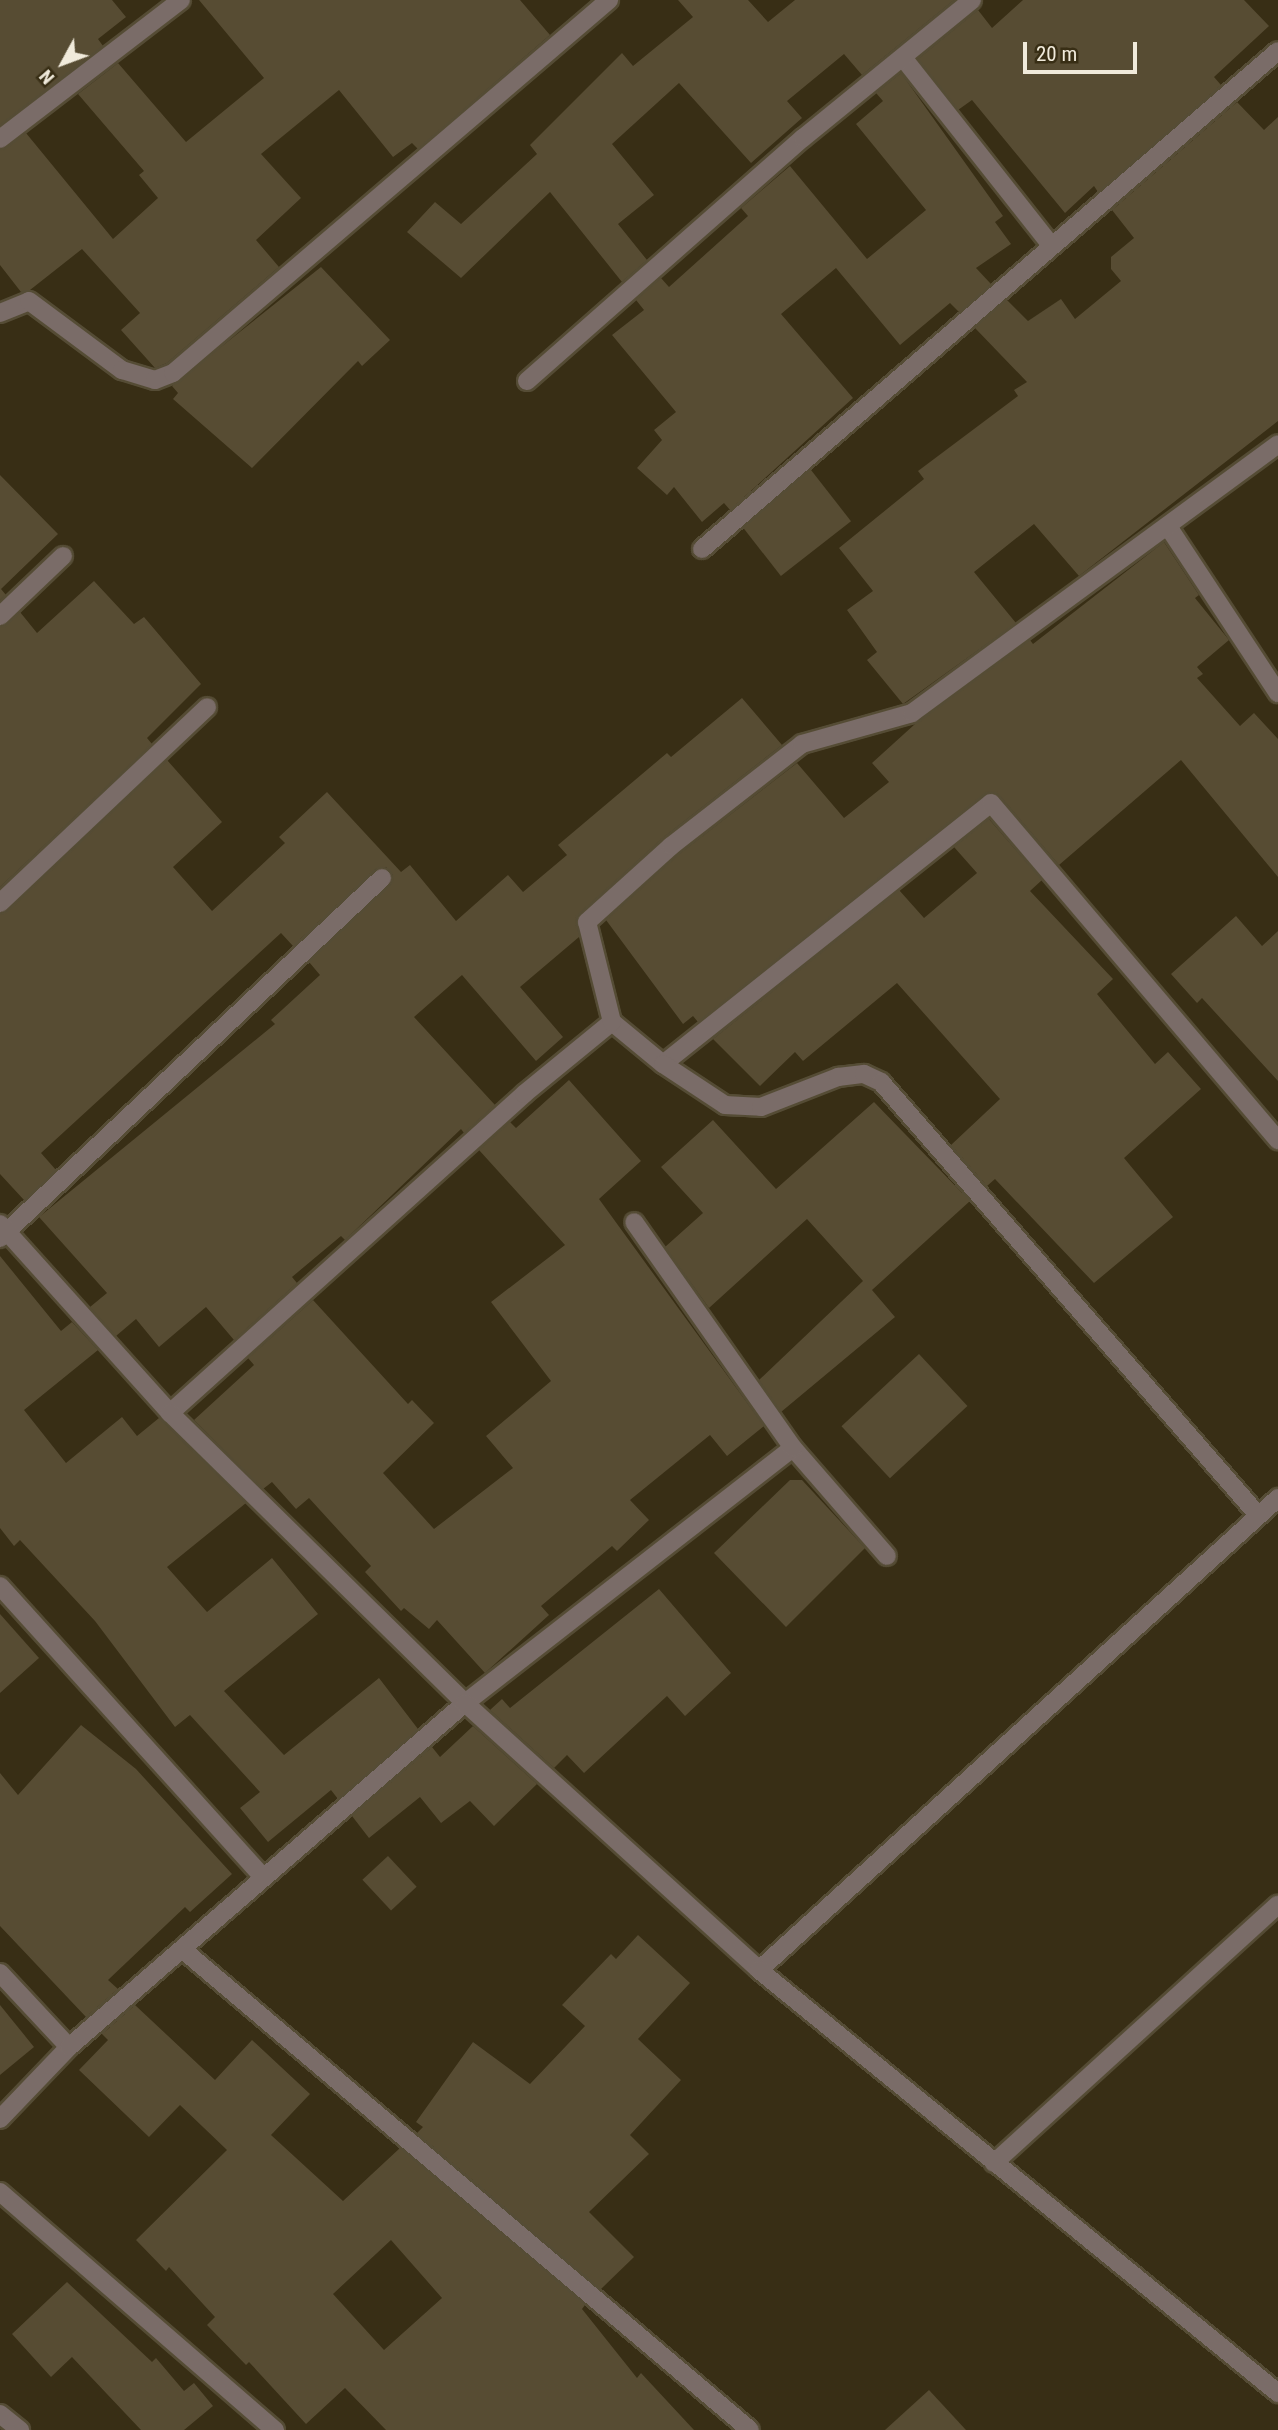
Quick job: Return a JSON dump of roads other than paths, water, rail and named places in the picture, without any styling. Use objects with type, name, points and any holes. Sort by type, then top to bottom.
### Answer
[{"type":"street","points":[[0,139],[181,0]]},
{"type":"street","points":[[0,313],[29,301],[122,370],[155,380],[173,373],[609,0]]},
{"type":"street","points":[[527,381],[803,138],[904,59],[972,0]]},
{"type":"street","points":[[702,549],[1278,51]]},
{"type":"street","points":[[904,59],[1051,245]]},
{"type":"street","points":[[1258,1515],[881,1082],[864,1073],[838,1077],[761,1107],[725,1105],[663,1064],[611,1022],[587,922],[671,846],[802,744],[912,713],[1169,528],[1278,444]]},
{"type":"street","points":[[1169,528],[1278,693]]},
{"type":"street","points":[[0,616],[63,556]]},
{"type":"street","points":[[0,903],[207,707]]},
{"type":"street","points":[[663,1064],[991,803],[1278,1140]]},
{"type":"street","points":[[382,878],[3,1231],[170,1413],[465,1703],[759,1970],[1278,2393]]},
{"type":"street","points":[[170,1413],[524,1094],[611,1022]]},
{"type":"street","points":[[634,1222],[793,1448],[887,1556]]},
{"type":"street","points":[[0,2119],[69,2047],[465,1703],[793,1448]]},
{"type":"street","points":[[759,1970],[1278,1498]]},
{"type":"street","points":[[0,1586],[263,1877]]},
{"type":"street","points":[[994,2163],[1278,1905]]},
{"type":"street","points":[[182,1949],[750,2430]]},
{"type":"street","points":[[0,1973],[69,2047]]},
{"type":"street","points":[[0,2192],[275,2430]]},
{"type":"street","points":[[0,2414],[20,2430]]}]
